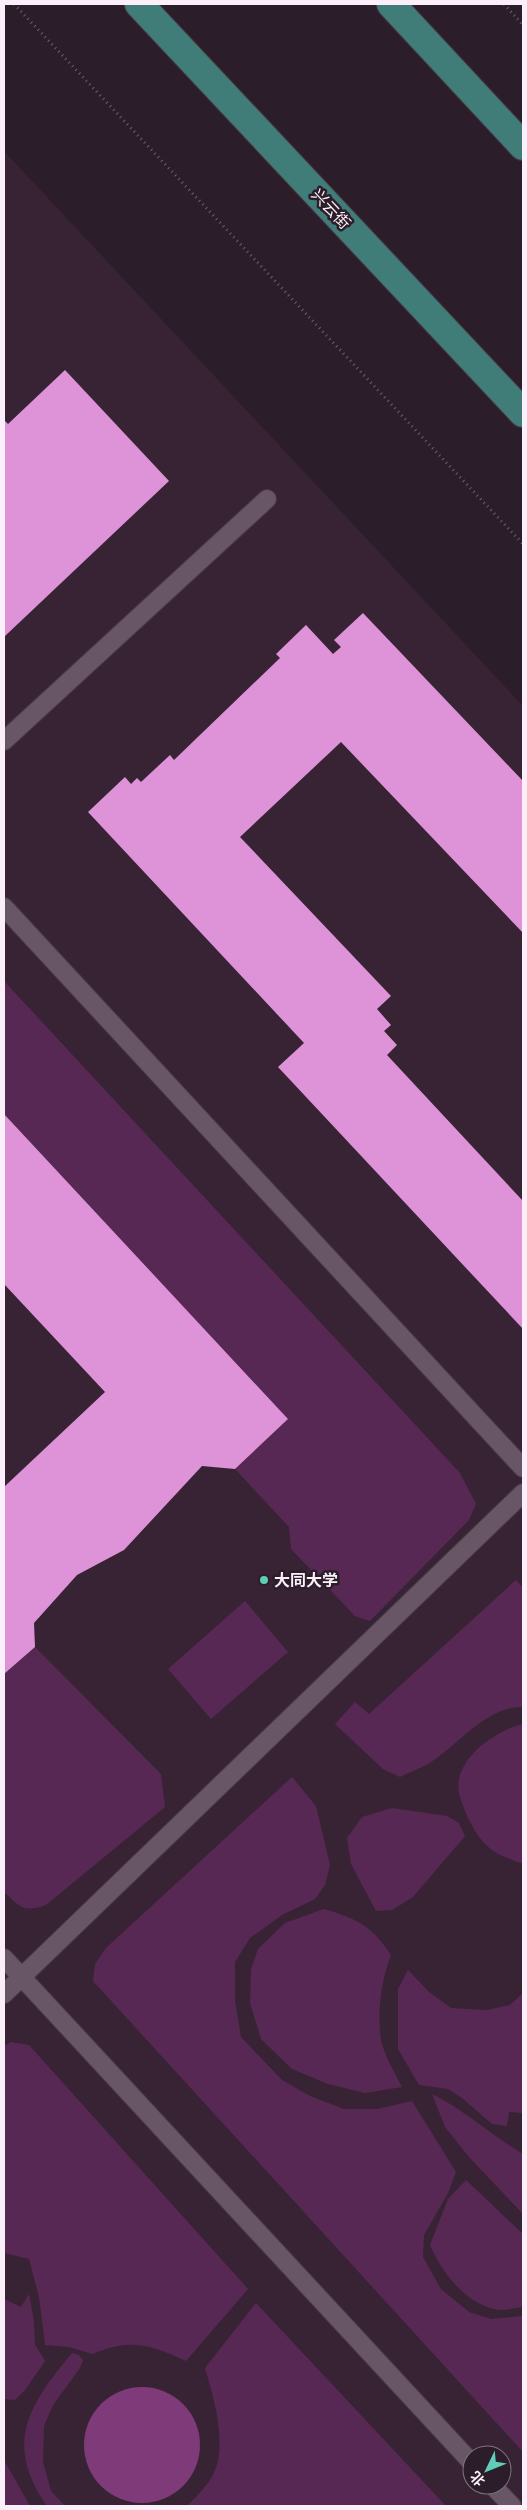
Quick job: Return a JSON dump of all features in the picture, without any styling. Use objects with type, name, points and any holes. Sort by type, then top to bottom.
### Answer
[{"type":"main road","name":"兴云街","points":[[140,4],[523,413]]},
{"type":"main road","points":[[391,4],[523,146]]},
{"type":"lane","points":[[4,741],[267,499]]},
{"type":"lane","points":[[4,907],[523,1468]]},
{"type":"lane","points":[[4,1994],[523,1493]]},
{"type":"lane","points":[[4,1958],[462,2453]]},
{"type":"lane","points":[[502,2495],[512,2506]]},
{"type":"path","points":[[14,4],[523,544]]},
{"type":"path","points":[[504,4],[523,25]]},
{"type":"shaded area","name":"大同大学","points":[[4,151],[523,706],[523,2506],[4,2506]]},
{"type":"shaded area","points":[[4,981],[460,1473],[476,1504],[469,1520],[370,1621],[355,1616],[291,1549],[289,1527],[235,1469],[288,1419],[4,1114]]},
{"type":"shaded area","points":[[516,1580],[523,1588],[523,1707],[510,1708],[497,1713],[473,1728],[428,1764],[400,1777],[383,1769],[335,1724],[355,1702],[369,1714]]},
{"type":"shaded area","points":[[245,1601],[288,1652],[211,1719],[168,1669]]},
{"type":"shaded area","points":[[35,1647],[161,1774],[165,1807],[46,1905],[27,1908],[18,1905],[4,1892],[4,1674]]},
{"type":"shaded area","points":[[523,1724],[523,1864],[495,1852],[482,1840],[467,1816],[460,1798],[458,1784],[462,1769],[475,1751],[503,1731]]},
{"type":"shaded area","points":[[292,1777],[316,1806],[330,1865],[325,1885],[315,1899],[282,1915],[250,1938],[235,1962],[235,2000],[241,2037],[282,2080],[310,2096],[344,2109],[377,2109],[412,2101],[456,2172],[448,2193],[424,2235],[423,2257],[441,2289],[469,2312],[491,2319],[523,2316],[523,2452],[93,1981],[95,1964],[106,1948]]},
{"type":"shaded area","points":[[392,1808],[447,1816],[459,1823],[465,1836],[413,1897],[392,1910],[376,1911],[351,1864],[347,1838],[362,1817]]},
{"type":"shaded area","points":[[324,1909],[346,1916],[362,1924],[377,1937],[391,1955],[385,1975],[379,2019],[381,2040],[385,2052],[402,2087],[365,2093],[328,2084],[292,2069],[261,2039],[250,2003],[251,1969],[258,1949],[285,1923]]},
{"type":"shaded area","points":[[408,1970],[429,1992],[451,2008],[487,2010],[510,2005],[523,1993],[523,2113],[509,2112],[507,2126],[492,2124],[462,2098],[448,2089],[419,2085],[398,2049],[398,1989]]},
{"type":"shaded area","points":[[11,2042],[29,2045],[248,2289],[186,2361],[162,2350],[140,2345],[118,2346],[92,2354],[69,2347],[45,2345],[39,2297],[29,2259],[4,2253],[4,2046]]},
{"type":"shaded area","points":[[432,2094],[444,2100],[523,2154],[523,2214],[469,2157],[445,2127]]},
{"type":"shaded area","points":[[466,2180],[523,2234],[523,2307],[500,2310],[477,2302],[449,2277],[430,2245],[448,2199]]},
{"type":"shaded area","points":[[29,2294],[34,2321],[35,2345],[45,2361],[25,2390],[15,2400],[5,2399],[4,2299],[21,2307]]},
{"type":"shaded area","points":[[256,2303],[446,2506],[187,2506],[210,2480],[216,2468],[219,2455],[220,2440],[216,2409],[205,2368]]},
{"type":"shaded area","points":[[72,2353],[79,2355],[83,2360],[80,2368],[53,2405],[44,2426],[43,2462],[51,2491],[65,2506],[47,2506],[34,2483],[26,2463],[24,2444],[27,2425],[44,2390]]},
{"type":"shaded area","points":[[142,2387],[164,2392],[183,2404],[195,2423],[200,2445],[195,2467],[183,2486],[164,2498],[142,2503],[120,2498],[101,2486],[89,2467],[84,2445],[89,2423],[101,2404],[120,2392]]},
{"type":"shaded area","points":[[4,2460],[30,2506],[4,2506]]},
{"type":"building","points":[[65,370],[169,481],[4,637],[4,420],[8,424]]},
{"type":"building","points":[[363,613],[523,781],[523,933],[341,742],[240,837],[391,996],[377,1009],[391,1025],[384,1031],[397,1045],[387,1055],[523,1201],[523,1329],[278,1067],[304,1043],[88,812],[125,777],[131,784],[137,778],[141,782],[170,755],[174,760],[280,658],[276,654],[306,625],[333,654],[341,647],[334,640]]},
{"type":"building","points":[[4,1114],[288,1419],[235,1469],[202,1466],[124,1550],[77,1575],[34,1623],[35,1647],[4,1674],[4,1487],[105,1392],[4,1284]]},
{"type":"place","name":"大同大学","points":[[264,1580]]}]
